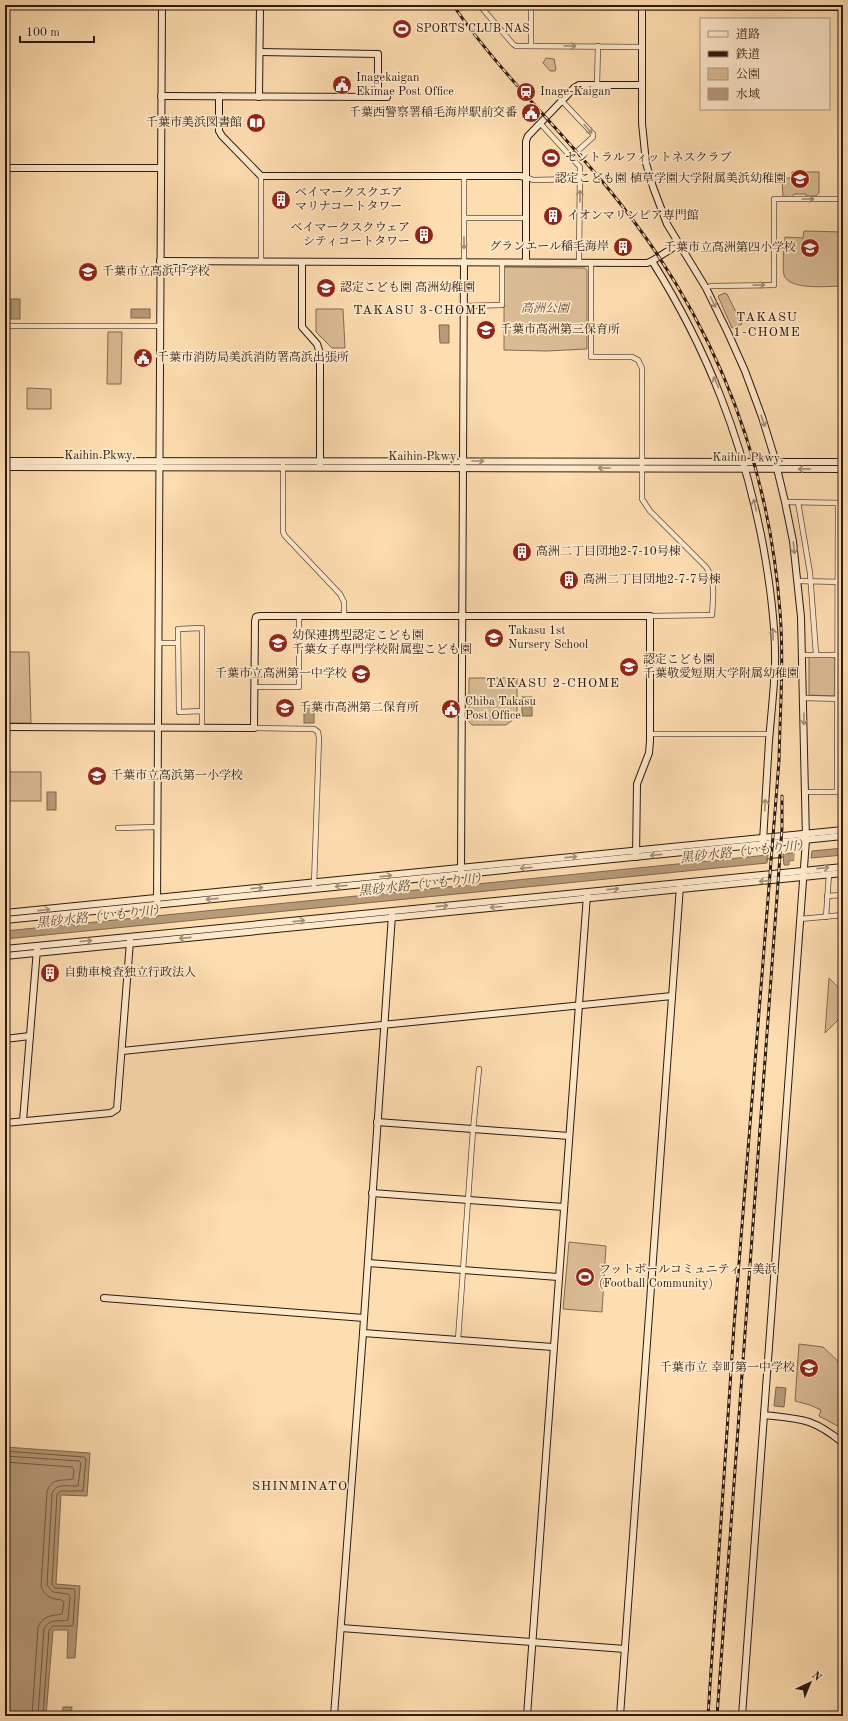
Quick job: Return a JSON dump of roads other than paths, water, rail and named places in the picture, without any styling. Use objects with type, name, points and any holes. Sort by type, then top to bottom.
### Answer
[{"type":"street","points":[[112,5],[843,7]]},
{"type":"street","points":[[157,901],[162,5]]},
{"type":"street","points":[[259,97],[260,5]]},
{"type":"street","points":[[480,6],[516,46],[642,47]]},
{"type":"street","points":[[531,6],[532,46]]},
{"type":"street","points":[[642,6],[642,123],[646,163],[660,208],[679,244],[706,288],[745,371],[762,417],[778,470],[793,541],[801,617],[806,837],[742,1716]]},
{"type":"street","points":[[597,85],[598,46]]},
{"type":"street","points":[[260,52],[378,54],[378,97]]},
{"type":"street","points":[[526,262],[526,141],[528,136],[579,85],[642,85]]},
{"type":"street","points":[[161,96],[387,97]]},
{"type":"street","points":[[219,96],[219,131],[222,136],[262,176],[520,176],[533,180],[580,179]]},
{"type":"street","points":[[562,101],[593,134],[593,137],[571,157]]},
{"type":"street","points":[[540,123],[580,167],[580,263]]},
{"type":"street","points":[[5,168],[161,168]]},
{"type":"street","points":[[261,262],[262,176]]},
{"type":"street","points":[[461,871],[464,176]]},
{"type":"street","points":[[706,288],[711,286],[774,285],[774,200],[843,200]]},
{"type":"street","points":[[464,218],[526,218]]},
{"type":"street","points":[[160,261],[647,263],[679,244]]},
{"type":"street","points":[[652,261],[683,312],[721,394],[755,504],[768,575],[775,665],[763,841]]},
{"type":"street","points":[[302,262],[302,327],[317,344],[320,353],[320,465]]},
{"type":"street","points":[[464,306],[502,305],[502,262]]},
{"type":"street","points":[[254,728],[255,619],[260,616],[712,615],[713,584],[706,567],[645,505],[642,499],[642,368],[638,360],[632,357],[590,357],[591,263]]},
{"type":"street","points":[[5,326],[161,326]]},
{"type":"street","name":"Kaihin Pkwy.","points":[[5,461],[283,465],[744,465],[843,462]]},
{"type":"street","name":"Kaihin Pkwy.","points":[[5,466],[159,464]]},
{"type":"street","points":[[283,465],[283,532],[285,536],[340,594],[344,602],[344,616]]},
{"type":"street","name":"Kaihin Pkwy.","points":[[744,465],[778,470],[843,469]]},
{"type":"street","points":[[785,502],[840,503],[841,582],[837,655],[837,792]]},
{"type":"street","points":[[798,502],[811,582],[816,654]]},
{"type":"street","points":[[798,581],[841,582]]},
{"type":"street","points":[[254,687],[299,687],[299,616]]},
{"type":"street","points":[[636,854],[637,784],[649,753],[650,616]]},
{"type":"street","points":[[202,711],[179,712],[178,629],[202,628],[202,711],[202,728]]},
{"type":"street","points":[[158,643],[178,643]]},
{"type":"street","points":[[803,654],[837,655]]},
{"type":"street","points":[[804,698],[843,699]]},
{"type":"street","points":[[5,727],[314,729],[318,732],[319,738],[314,886]]},
{"type":"street","points":[[650,734],[770,734]]},
{"type":"street","points":[[805,792],[843,792]]},
{"type":"street","points":[[118,828],[158,827]]},
{"type":"street","points":[[806,837],[843,830]]},
{"type":"street","points":[[5,913],[157,901],[806,837],[843,836]]},
{"type":"street","points":[[5,949],[130,940],[392,914],[587,892],[680,886],[804,874],[843,867]]},
{"type":"street","points":[[804,874],[843,873]]},
{"type":"street","points":[[826,917],[829,874]]},
{"type":"street","points":[[392,914],[586,899],[680,886]]},
{"type":"street","points":[[620,1716],[680,886]]},
{"type":"street","points":[[527,1716],[587,892]]},
{"type":"street","points":[[828,896],[843,895]]},
{"type":"street","points":[[5,920],[157,901]]},
{"type":"street","points":[[334,1716],[368,1264],[392,914]]},
{"type":"street","points":[[800,919],[843,915]]},
{"type":"street","points":[[5,956],[130,940]]},
{"type":"street","points":[[5,1123],[115,1112],[118,1105],[130,940]]},
{"type":"street","points":[[23,1121],[38,946]]},
{"type":"street","points":[[122,1051],[672,996]]},
{"type":"street","points":[[5,1039],[30,1036]]},
{"type":"street","points":[[458,1340],[472,1130],[479,1070]]},
{"type":"street","points":[[377,1122],[569,1136]]},
{"type":"street","points":[[372,1193],[564,1207]]},
{"type":"street","points":[[368,1264],[558,1277]]},
{"type":"street","points":[[104,1298],[364,1318]]},
{"type":"street","points":[[363,1333],[553,1347]]},
{"type":"street","points":[[764,1415],[808,1420],[825,1429],[843,1443]]},
{"type":"street","points":[[341,1628],[625,1649]]},
{"type":"water","points":[[11,299],[20,299],[20,319],[11,319]]},
{"type":"water","points":[[131,309],[150,309],[150,318],[131,318]]},
{"type":"water","points":[[439,325],[449,325],[449,343],[440,343]]},
{"type":"water","points":[[522,697],[532,697],[532,716],[522,716]]},
{"type":"water","points":[[304,704],[314,704],[314,723],[304,723]]},
{"type":"water","points":[[47,792],[56,792],[56,810],[47,810]]},
{"type":"water","points":[[843,848],[843,855],[811,858],[812,851]]},
{"type":"water","points":[[799,852],[798,860],[789,861],[789,865],[784,865],[783,854]]},
{"type":"water","points":[[768,855],[767,863],[5,939],[5,931]]},
{"type":"water","points":[[776,1387],[786,1388],[784,1407],[774,1406]]},
{"type":"water","points":[[5,1447],[90,1453],[87,1496],[61,1495],[56,1584],[80,1586],[75,1658],[67,1658],[68,1630],[53,1630],[46,1716],[5,1716]]},
{"type":"water","points":[[63,1707],[72,1707],[71,1716],[62,1716]]},
{"type":"waterway","name":"黒砂水路（いもり川）","points":[[767,859],[783,857]]},
{"type":"railway","points":[[453,5],[490,54],[611,192],[646,238],[677,286],[705,336],[728,388],[747,441],[762,496],[773,553],[780,611],[782,648],[779,761],[734,1326],[708,1716]]},
{"type":"railway","points":[[717,1716],[782,828],[782,796]]},
{"type":"place","name":"SPORTS CLUB NAS","points":[[402,29]]},
{"type":"place","name":"Inagekaigan Ekimae Post Office","points":[[342,85]]},
{"type":"place","name":"Inage-Kaigan","points":[[526,92]]},
{"type":"place","name":"千葉西警察署稲毛海岸駅前交番","points":[[531,113]]},
{"type":"place","name":"千葉市美浜図書館","points":[[256,123]]},
{"type":"place","name":"セントラルフィットネスクラブ","points":[[551,158]]},
{"type":"place","name":"認定こども園 植草学園大学附属美浜幼稚園","points":[[800,179]]},
{"type":"place","name":"ベイマークスクエア マリナコートタワー","points":[[281,200]]},
{"type":"place","name":"イオンマリンピア専門館","points":[[553,216]]},
{"type":"place","name":"ベイマークスクウェア シティコートタワー","points":[[424,235]]},
{"type":"place","name":"グランエール稲毛海岸","points":[[623,247]]},
{"type":"place","name":"千葉市立高洲第四小学校","points":[[810,248]]},
{"type":"place","name":"千葉市立高浜中学校","points":[[88,272]]},
{"type":"place","name":"認定こども園 高洲幼稚園","points":[[326,288]]},
{"type":"place","name":"千葉市高洲第三保育所","points":[[486,330]]},
{"type":"place","name":"千葉市消防局美浜消防署高浜出張所","points":[[143,358]]},
{"type":"place","name":"高洲二丁目団地2-7-10号棟","points":[[522,552]]},
{"type":"place","name":"高洲二丁目団地2-7-7号棟","points":[[569,580]]},
{"type":"place","name":"Takasu 1st Nursery School","points":[[494,638]]},
{"type":"place","name":"幼保連携型認定こども園 千葉女子専門学校附属聖こども園","points":[[278,643]]},
{"type":"place","name":"認定こども園 千葉敬愛短期大学附属幼稚園","points":[[629,667]]},
{"type":"place","name":"千葉市立高洲第一中学校","points":[[361,674]]},
{"type":"place","name":"千葉市高洲第二保育所","points":[[285,708]]},
{"type":"place","name":"Chiba Takasu Post Office","points":[[451,709]]},
{"type":"place","name":"千葉市立高浜第一小学校","points":[[97,776]]},
{"type":"place","name":"自動車検査独立行政法人","points":[[50,973]]},
{"type":"place","name":"フットボールコミュニティー美浜 (Football Community)","points":[[585,1277]]},
{"type":"place","name":"千葉市立 幸町第一中学校","points":[[809,1368]]},
{"type":"district","name":"TAKASU 3-CHOME","points":[[420,310]]},
{"type":"district","name":"TAKASU 1-CHOME","points":[[767,324]]},
{"type":"district","name":"TAKASU 2-CHOME","points":[[553,683]]},
{"type":"district","name":"SHINMINATO","points":[[300,1486]]},
{"type":"park label","name":"高洲公園","points":[[545,309]]}]
